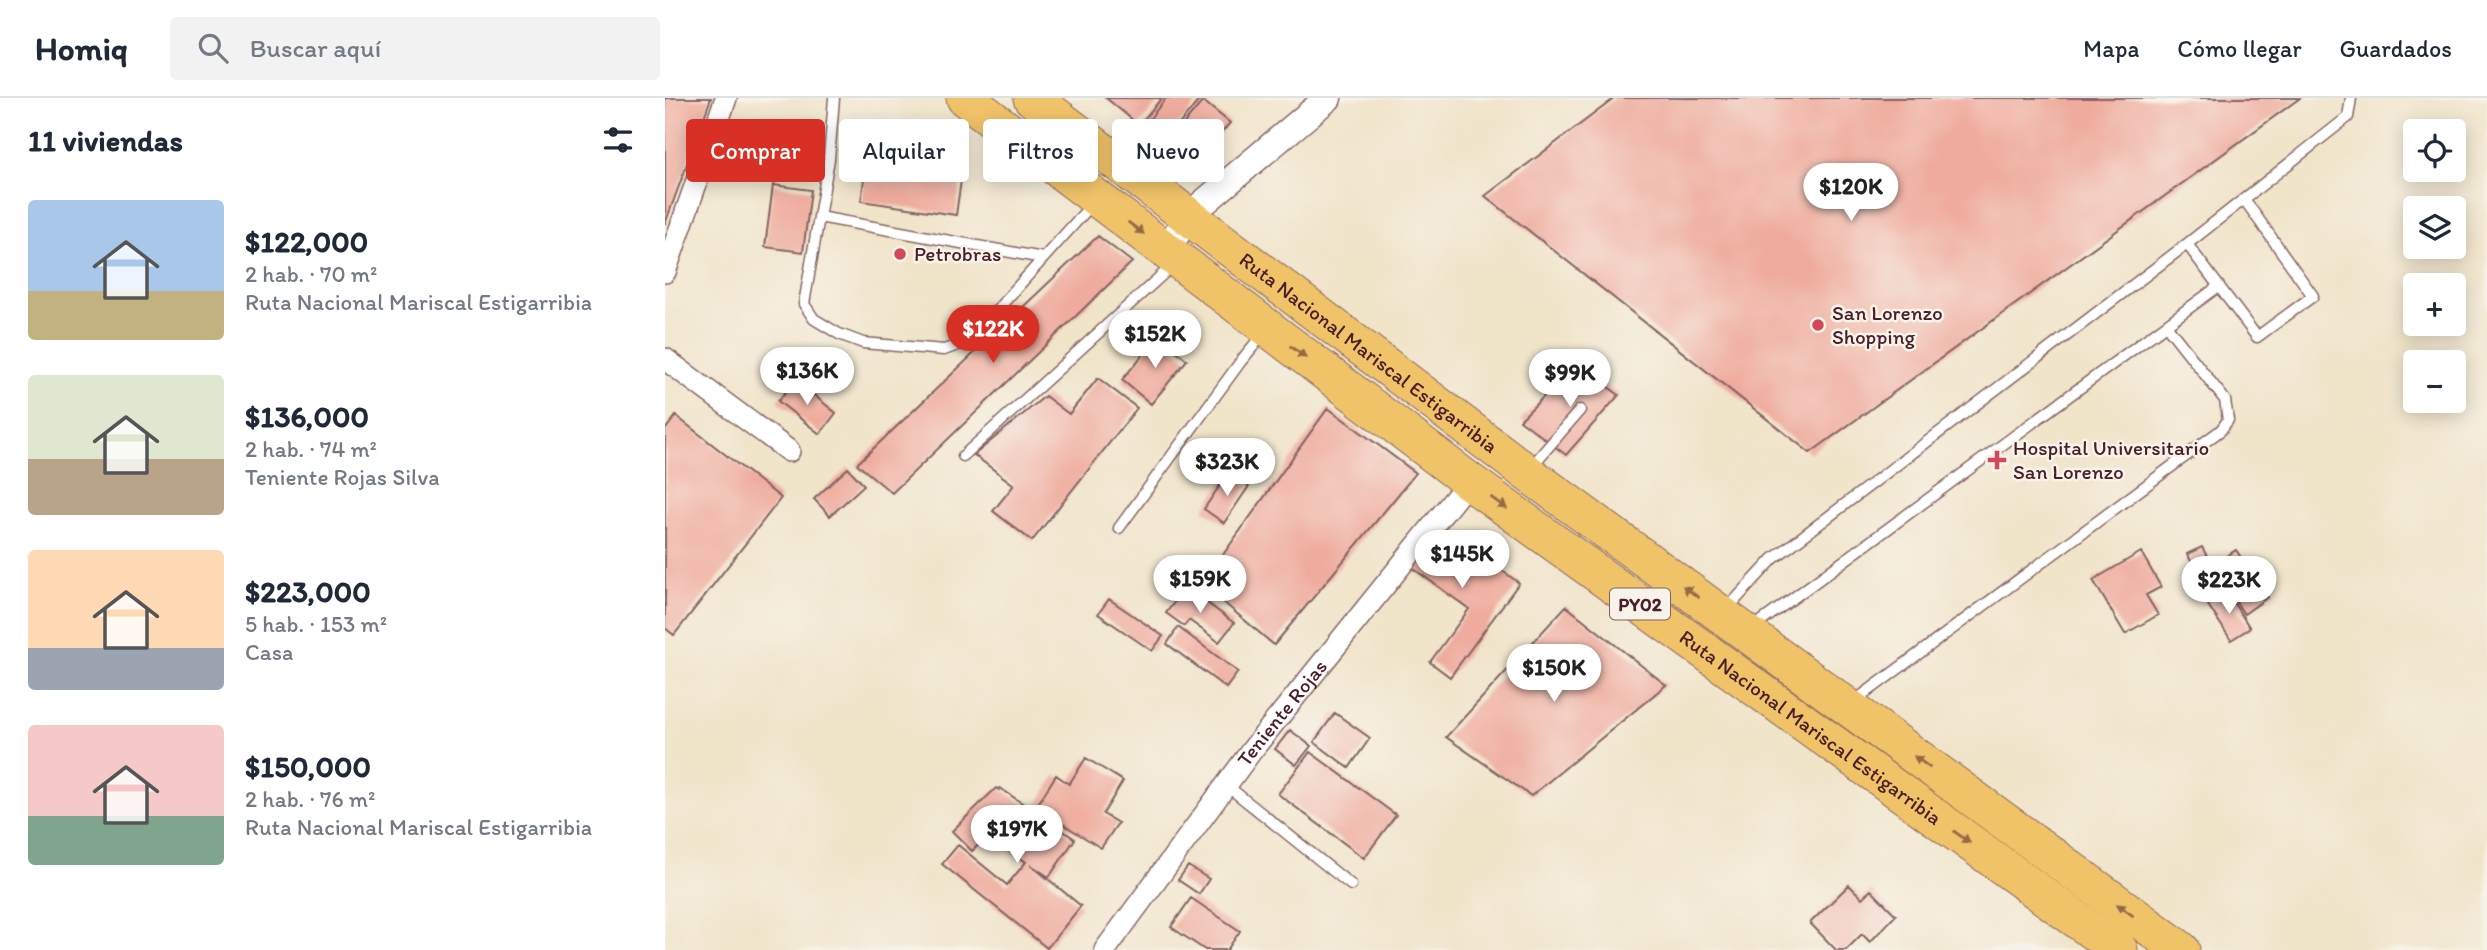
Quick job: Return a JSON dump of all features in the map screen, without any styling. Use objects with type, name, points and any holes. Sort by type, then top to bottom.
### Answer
[{"type":"highway","name":"Ruta Nacional Mariscal Estigarribia","points":[[965,98],[1469,481],[2119,950]]},
{"type":"highway","name":"Ruta Nacional Mariscal Estigarribia","points":[[1032,98],[1527,472],[1727,632],[1847,707],[2181,950]]},
{"type":"street","points":[[665,272],[726,98]]},
{"type":"street","points":[[1172,256],[1188,216],[1328,98]]},
{"type":"street","points":[[665,359],[789,452]]},
{"type":"street","name":"Teniente Rojas","points":[[1105,950],[1226,785],[1469,481]]},
{"type":"lane","points":[[834,98],[829,159],[804,304],[814,319],[839,334],[863,343],[944,350],[969,341],[1097,198]]},
{"type":"lane","points":[[1727,632],[1773,559],[2187,244],[2348,117],[2351,98]]},
{"type":"lane","points":[[2187,244],[2257,337],[2313,296],[2244,199]]},
{"type":"lane","points":[[819,217],[1043,258]]},
{"type":"lane","points":[[963,456],[1172,256]]},
{"type":"lane","points":[[1667,623],[1727,632],[2219,286]]},
{"type":"lane","points":[[1847,707],[2221,430],[2228,420],[2225,400],[2165,325]]},
{"type":"lane","points":[[1119,528],[1241,360],[1268,328]]},
{"type":"lane","points":[[1527,472],[1580,410]]},
{"type":"lane","points":[[1226,785],[1351,885]]},
{"type":"building","points":[[665,98],[711,98],[703,119],[686,119],[686,166],[665,224]]},
{"type":"building","points":[[1106,98],[1162,98],[1144,119],[1132,119]]},
{"type":"building","points":[[1166,98],[1201,98],[1183,119],[1150,119]]},
{"type":"building","name":"San Lorenzo Shopping","points":[[1615,98],[2300,98],[1810,453],[1485,196]]},
{"type":"building","points":[[1203,101],[1230,123],[1224,130],[1224,119],[1188,119]]},
{"type":"building","points":[[864,182],[961,182],[956,215],[861,201]]},
{"type":"building","points":[[773,185],[811,190],[803,252],[765,247]]},
{"type":"building","points":[[1098,236],[1132,262],[892,493],[857,464]]},
{"type":"building","points":[[1158,336],[1187,360],[1151,404],[1122,380]]},
{"type":"building","points":[[1577,364],[1619,395],[1566,455],[1520,420]]},
{"type":"building","points":[[1098,378],[1137,408],[1032,541],[993,511],[1014,485],[974,455],[1045,396],[1069,414]]},
{"type":"building","points":[[795,380],[836,413],[820,434],[778,401]]},
{"type":"building","points":[[1328,408],[1416,473],[1274,645],[1202,584]]},
{"type":"building","points":[[676,416],[781,498],[674,635],[665,628],[665,430]]},
{"type":"building","points":[[848,468],[864,485],[830,516],[814,499]]},
{"type":"building","points":[[1229,472],[1249,486],[1224,523],[1204,509]]},
{"type":"building","points":[[1437,523],[1519,583],[1450,677],[1430,662],[1469,609],[1407,564]]},
{"type":"building","points":[[2202,547],[2210,562],[2196,570],[2187,554]]},
{"type":"building","points":[[2236,550],[2268,597],[2244,614],[2212,566]]},
{"type":"building","points":[[2141,552],[2161,587],[2146,595],[2158,615],[2125,634],[2093,580]]},
{"type":"building","points":[[1186,587],[1234,623],[1219,642],[1189,620],[1184,626],[1166,613]]},
{"type":"building","points":[[2227,593],[2250,628],[2231,640],[2208,605]]},
{"type":"building","points":[[1109,599],[1163,636],[1152,651],[1098,614]]},
{"type":"building","points":[[1566,606],[1666,685],[1531,796],[1446,737]]},
{"type":"building","points":[[1178,627],[1238,672],[1226,688],[1167,644]]},
{"type":"building","points":[[1335,713],[1370,738],[1349,768],[1314,742]]},
{"type":"building","points":[[1290,730],[1311,746],[1296,765],[1275,749]]},
{"type":"building","points":[[1310,752],[1396,815],[1364,858],[1278,794]]},
{"type":"building","points":[[1086,758],[1123,781],[1103,814],[1118,823],[1101,848],[1036,807],[1056,775],[1069,784]]},
{"type":"building","points":[[996,788],[1000,788],[1075,839],[1049,877],[1031,865],[1081,906],[1047,948],[942,864],[958,845],[1007,885],[1026,862],[988,836],[972,851],[952,831]]},
{"type":"building","points":[[1188,866],[1209,879],[1199,894],[1178,880]]},
{"type":"building","points":[[1849,885],[1862,898],[1871,890],[1896,915],[1870,942],[1862,934],[1846,950],[1836,950],[1810,923]]},
{"type":"building","points":[[1191,898],[1240,931],[1227,950],[1205,950],[1171,927]]},
{"type":"place","name":"Petrobras","points":[[900,254]]},
{"type":"place","name":"San Lorenzo Shopping","points":[[1818,325]]},
{"type":"place","name":"Hospital Universitario San Lorenzo","points":[[1997,460]]}]
